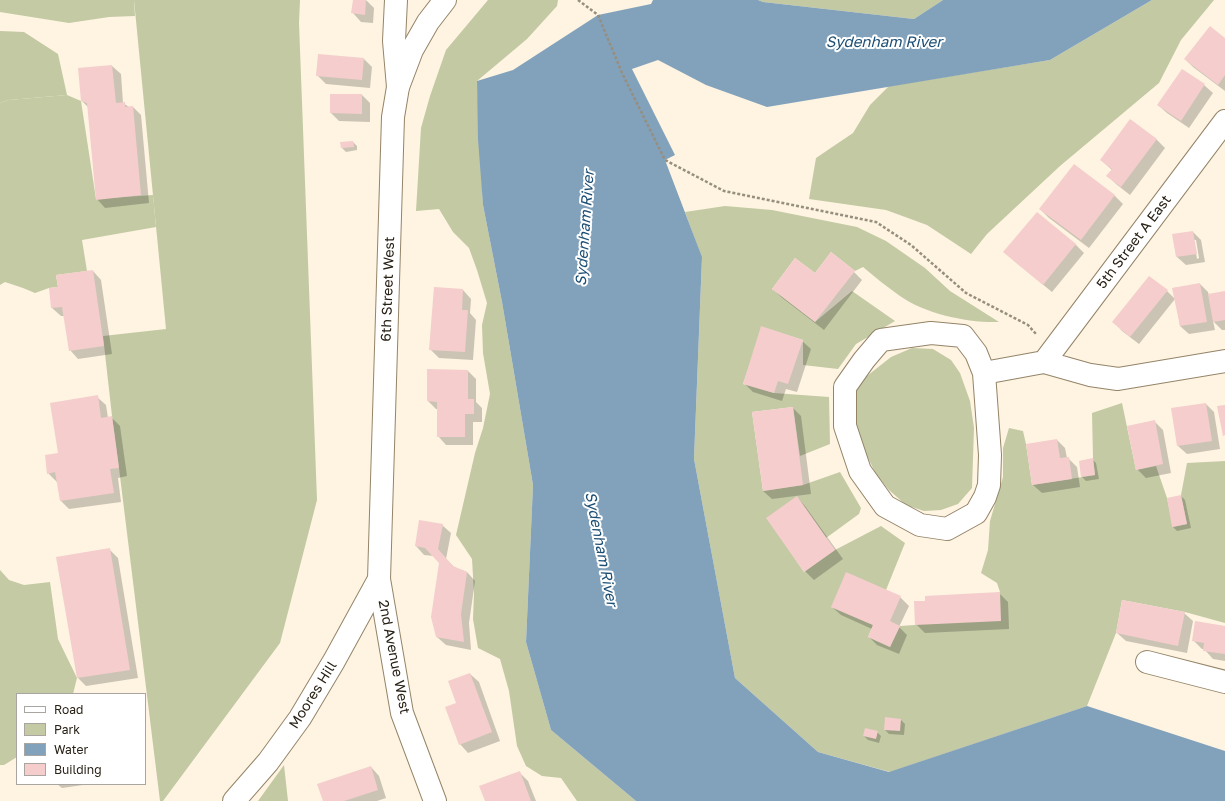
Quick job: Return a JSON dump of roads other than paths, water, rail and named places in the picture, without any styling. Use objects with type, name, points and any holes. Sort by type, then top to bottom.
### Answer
[{"type":"street","name":"6th Street West","points":[[379,579],[393,117],[398,87],[394,41],[396,0]]},
{"type":"street","points":[[398,87],[412,50],[428,22],[446,0]]},
{"type":"street","name":"5th Street A East","points":[[1044,362],[1225,122]]},
{"type":"street","points":[[931,333],[963,336],[976,353],[984,373],[990,455],[989,485],[985,497],[976,513],[947,529],[920,526],[885,506],[860,471],[845,426],[845,388],[864,360],[881,340],[931,333]]},
{"type":"street","points":[[984,373],[1044,362],[1090,375],[1118,380],[1225,361]]},
{"type":"street","name":"Moores Hill","points":[[234,801],[268,762],[300,718],[334,661],[379,579]]},
{"type":"street","name":"2nd Avenue West","points":[[379,579],[402,713],[435,801]]},
{"type":"street","points":[[1147,662],[1225,682]]},
{"type":"water","name":"Sydenham River","points":[[653,0],[758,0],[763,2],[914,19],[943,0],[1152,0],[1050,60],[767,107],[706,85],[658,60],[632,69],[675,155],[665,160],[702,257],[694,459],[735,678],[818,752],[889,772],[1087,706],[1225,751],[1225,801],[636,801],[551,730],[526,642],[533,485],[502,302],[483,205],[478,139],[477,81],[513,70],[598,15],[651,4]]}]
